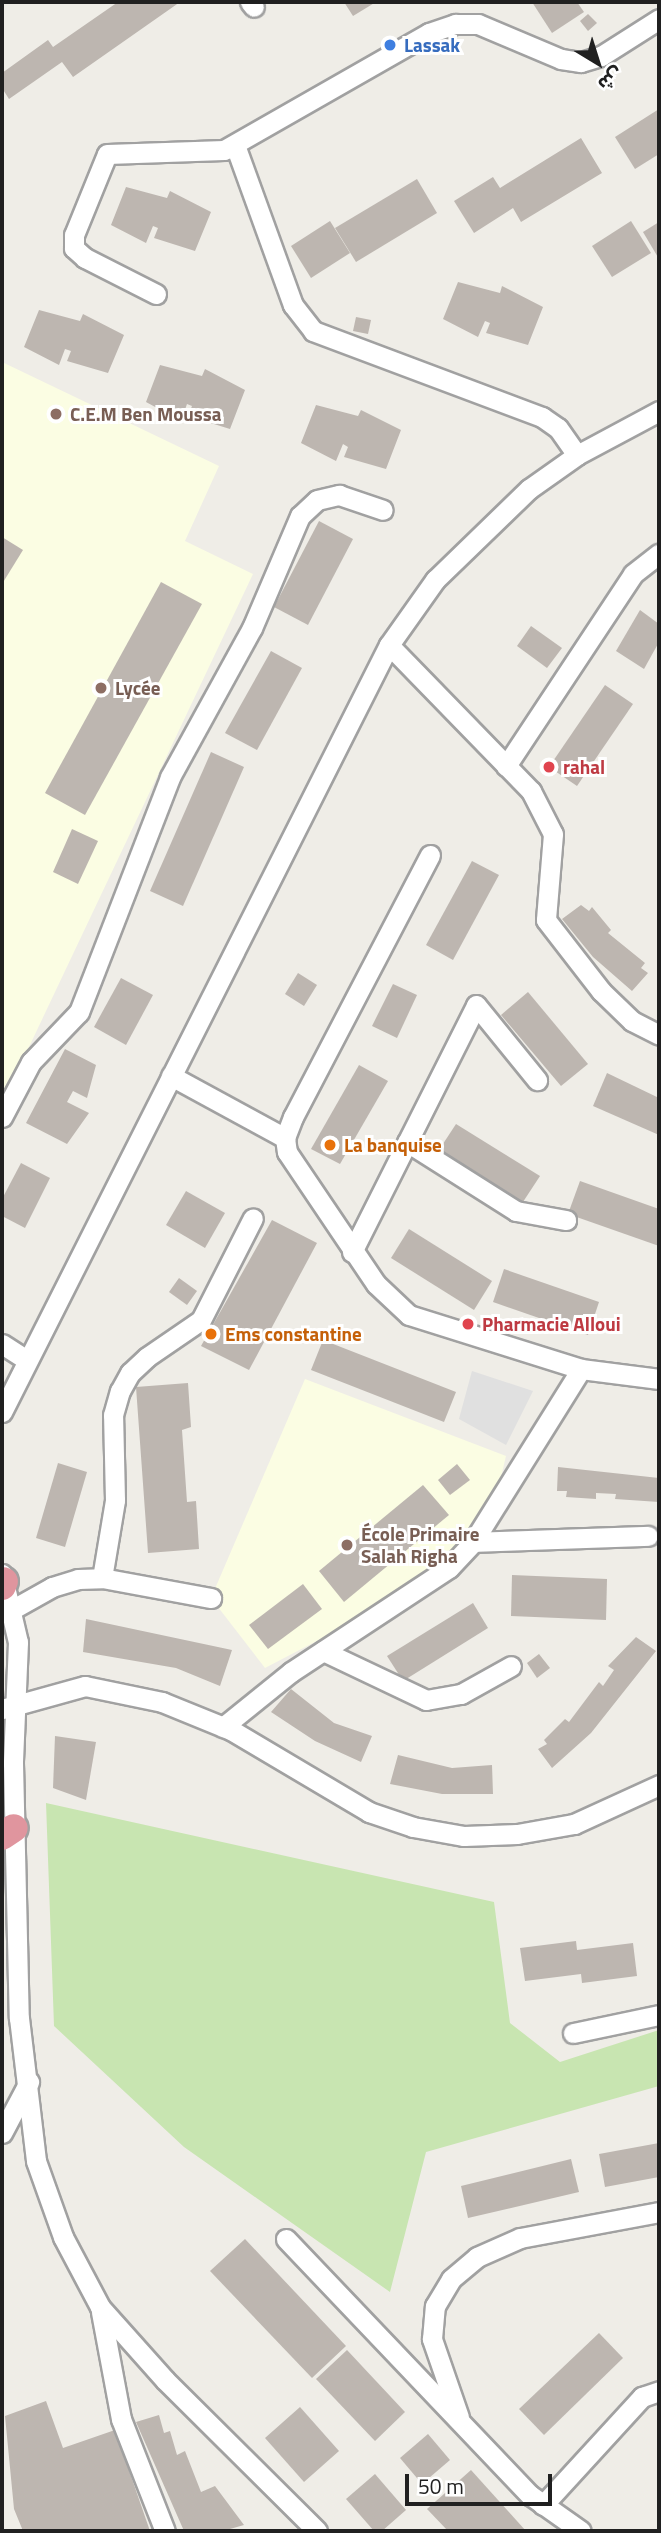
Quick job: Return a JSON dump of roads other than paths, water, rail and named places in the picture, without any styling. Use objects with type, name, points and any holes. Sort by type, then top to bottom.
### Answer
[{"type":"street","points":[[156,293],[85,258],[74,248],[74,235],[107,154],[211,153],[235,145],[429,33],[455,24],[478,24],[561,59],[581,62],[601,56],[659,19]]},
{"type":"street","points":[[235,145],[293,305],[313,331],[542,417],[558,428],[577,455]]},
{"type":"street","points":[[2,1412],[389,645],[435,580],[479,533],[577,455],[659,411]]},
{"type":"street","points":[[2,1117],[32,1062],[79,1012],[170,777],[252,628],[300,516],[317,500],[339,495],[383,510]]},
{"type":"street","points":[[506,766],[633,574],[659,554]]},
{"type":"street","points":[[389,645],[531,790],[553,835],[546,920],[601,991],[632,1021],[659,1035]]},
{"type":"street","points":[[430,855],[285,1139],[292,1164],[352,1252],[390,1300],[409,1315],[580,1369],[659,1379]]},
{"type":"street","points":[[352,1252],[476,1005],[537,1080]]},
{"type":"street","points":[[171,1076],[285,1139]]},
{"type":"street","points":[[407,1142],[516,1210],[566,1220]]},
{"type":"street","points":[[102,1578],[115,1500],[113,1415],[120,1391],[130,1373],[147,1357],[201,1320],[253,1218]]},
{"type":"street","points":[[2,1344],[27,1360]]},
{"type":"street","points":[[223,1727],[323,1651],[449,1568],[473,1542],[580,1369]]},
{"type":"street","points":[[473,1542],[648,1536]]},
{"type":"street","points":[[211,1598],[102,1578],[51,1587],[5,1587],[13,1763],[8,1832],[19,2018],[29,2081],[36,2161],[63,2237],[100,2307],[165,2380],[317,2531]]},
{"type":"street","points":[[323,1651],[426,1700],[461,1694],[511,1666]]},
{"type":"street","points":[[10,1706],[60,1690],[108,1688],[162,1702],[223,1727],[369,1812],[413,1827],[464,1836],[517,1834],[574,1824],[659,1785]]},
{"type":"street","points":[[572,2034],[659,2015]]},
{"type":"street","points":[[2,2133],[29,2081]]},
{"type":"street","points":[[462,2424],[432,2339],[435,2306],[451,2279],[477,2257],[520,2238],[659,2212]]},
{"type":"street","points":[[286,2239],[543,2505],[582,2531]]},
{"type":"street","points":[[100,2307],[121,2419],[165,2531]]},
{"type":"street","points":[[543,2505],[642,2397],[659,2391]]},
{"type":"place","name":"Lassak","points":[[390,45]]},
{"type":"place","name":"C.E.M Ben Moussa","points":[[56,414]]},
{"type":"place","name":"Lycée","points":[[101,688]]},
{"type":"place","name":"rahal","points":[[549,767]]},
{"type":"place","name":"La banquise","points":[[330,1145]]},
{"type":"place","name":"Pharmacie Alloui","points":[[468,1324]]},
{"type":"place","name":"Ems constantine","points":[[211,1334]]},
{"type":"place","name":"École Primaire Salah Righa","points":[[347,1545]]}]
